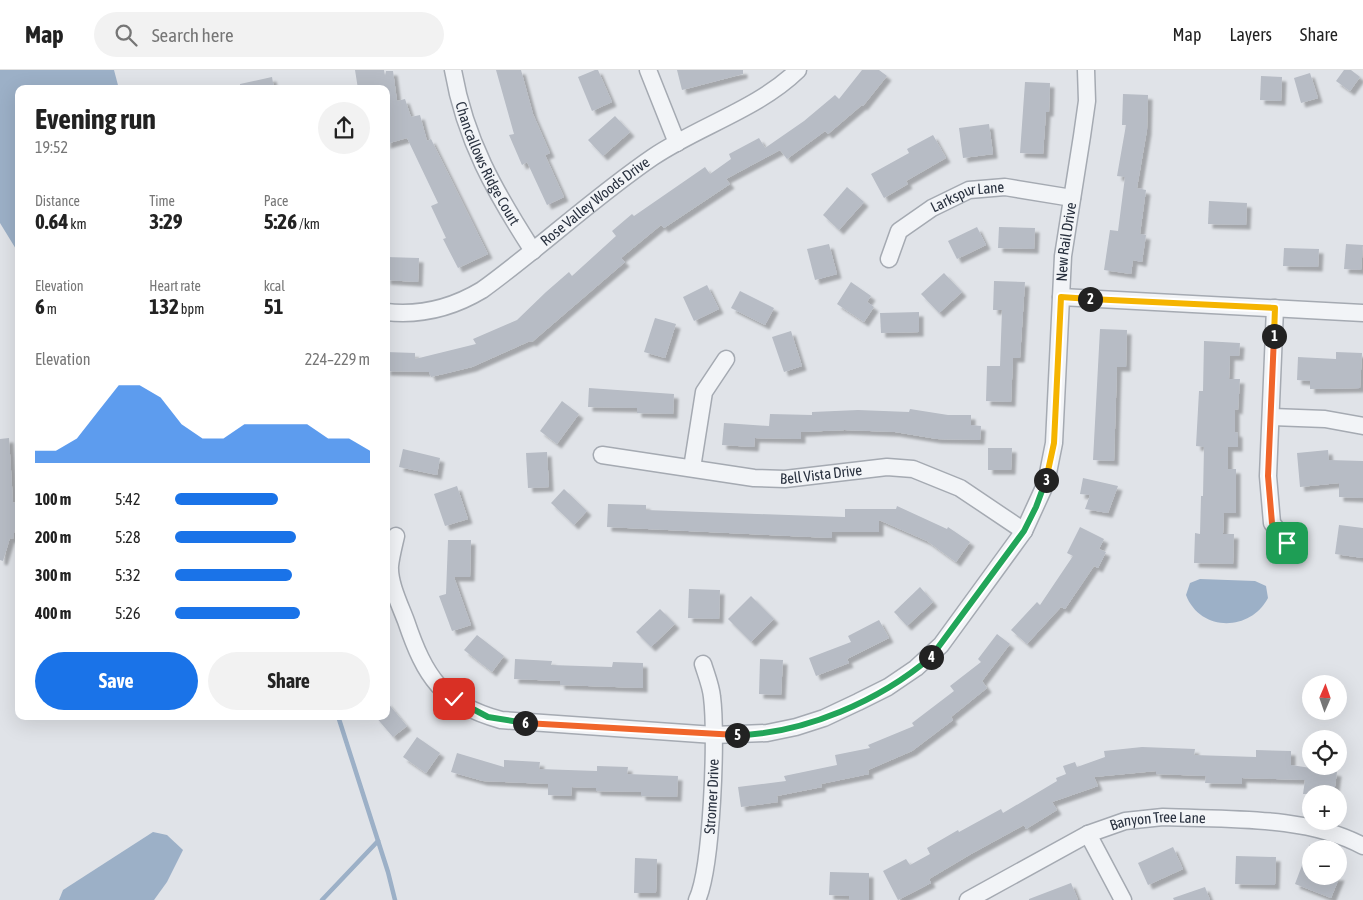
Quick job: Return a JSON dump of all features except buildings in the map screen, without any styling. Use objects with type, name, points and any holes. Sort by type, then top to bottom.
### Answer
[{"type":"street","name":"Chancallows Ridge Court","points":[[453,70],[463,113],[481,163],[503,204],[533,251]]},
{"type":"street","points":[[648,70],[677,143]]},
{"type":"street","name":"Rose Valley Woods Drive","points":[[390,312],[422,313],[467,299],[499,278],[652,158],[762,96],[798,70]]},
{"type":"street","name":"New Rail Drive","points":[[396,536],[390,568],[417,653],[432,679],[459,702],[475,712],[501,720],[714,735],[767,734],[796,727],[858,702],[902,678],[930,658],[941,645],[1024,531],[1046,483],[1054,443],[1062,256],[1087,101],[1086,70]]},
{"type":"street","name":"Larkspur Lane","points":[[889,259],[899,231],[932,208],[969,190],[1005,187],[1072,198]]},
{"type":"street","points":[[1061,297],[1363,314]]},
{"type":"street","points":[[1275,308],[1272,417],[1268,476],[1272,523],[1287,543]]},
{"type":"street","points":[[692,468],[704,392],[726,360]]},
{"type":"street","points":[[1272,417],[1324,419],[1363,426]]},
{"type":"street","name":"Bell Vista Drive","points":[[602,455],[754,478],[785,479],[886,467],[913,469],[960,488],[1024,531]]},
{"type":"street","name":"Stromer Drive","points":[[701,899],[708,840],[714,735],[712,696],[703,664]]},
{"type":"street","name":"Banyon Tree Lane","points":[[968,900],[1088,834],[1125,821],[1163,817],[1304,826],[1329,831],[1363,846]]},
{"type":"street","points":[[1088,834],[1123,900]]},
{"type":"water","points":[[0,70],[114,70],[118,85],[15,85],[15,247],[0,223]]},
{"type":"water","points":[[1200,579],[1255,581],[1266,586],[1268,598],[1260,609],[1250,617],[1238,622],[1213,621],[1202,616],[1193,607],[1186,595],[1190,583]]},
{"type":"water","points":[[153,832],[167,835],[183,850],[167,882],[154,900],[59,900],[63,890]]},
{"type":"waterway","points":[[339,720],[388,872],[395,900]]},
{"type":"waterway","points":[[322,900],[378,841]]},
{"type":"route","points":[[454,699],[475,712],[501,720],[714,735],[740,735],[767,734],[824,718],[888,687],[930,658],[941,645],[1024,531],[1036,507],[1046,483],[1054,443],[1061,297],[1275,308],[1272,417],[1268,476],[1272,523],[1287,543]]}]
